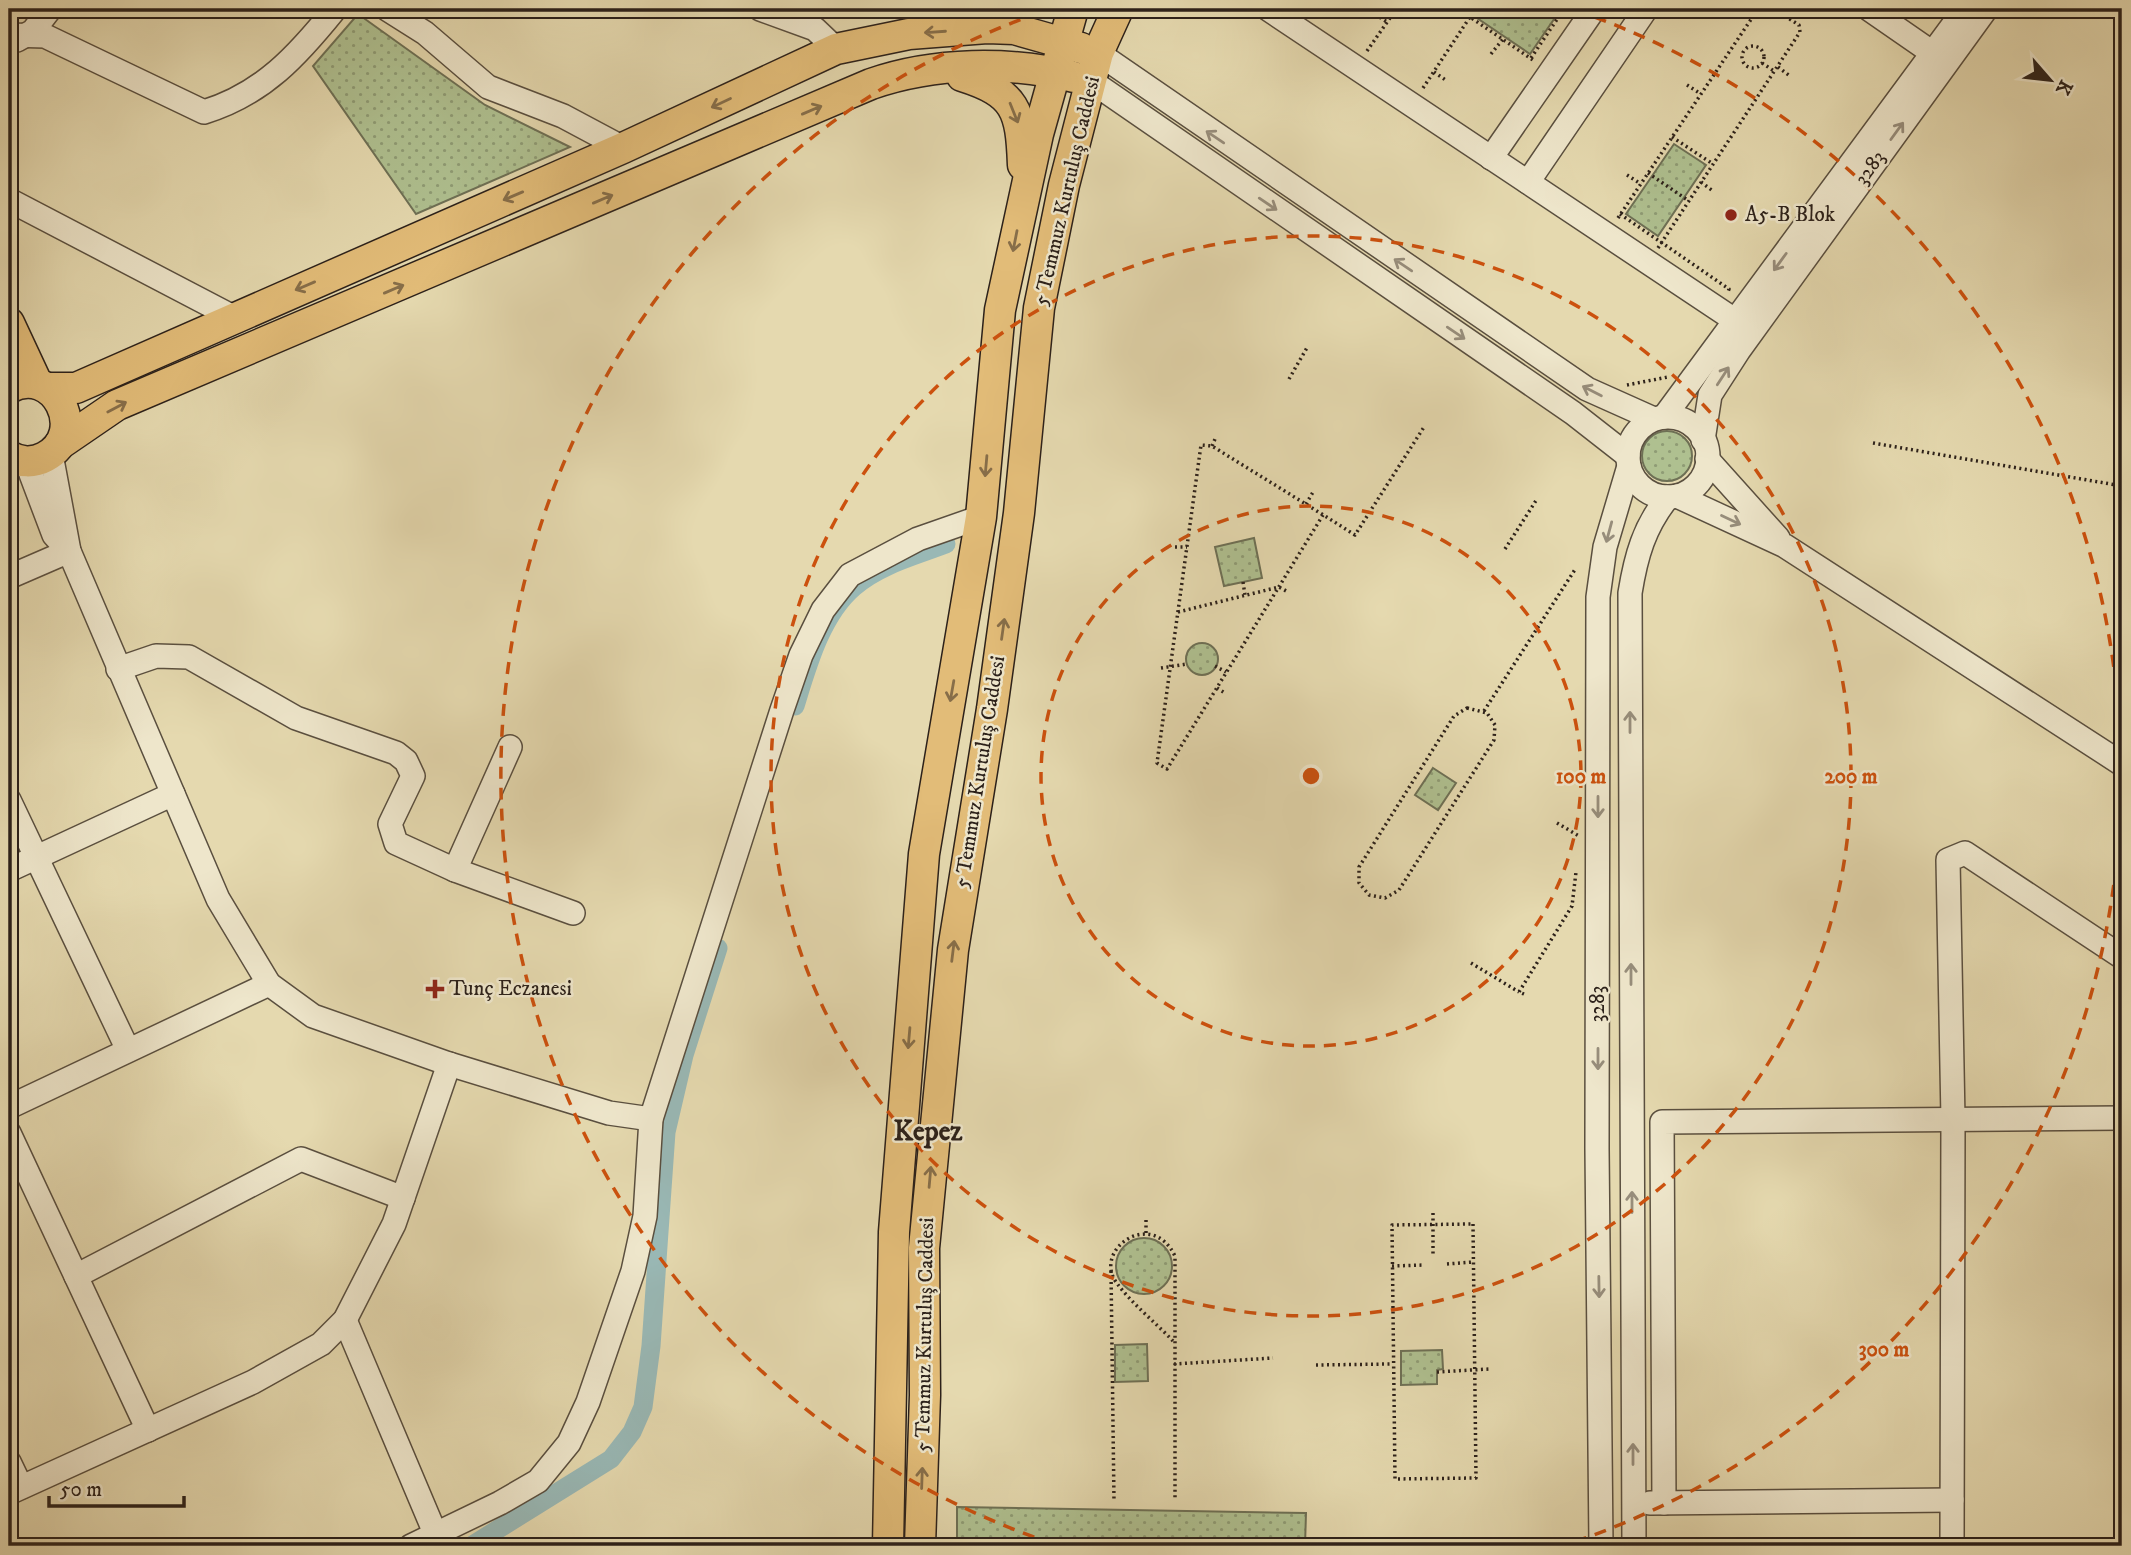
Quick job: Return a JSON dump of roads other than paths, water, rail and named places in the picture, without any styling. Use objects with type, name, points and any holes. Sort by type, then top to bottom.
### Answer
[{"type":"main road","points":[[32,387],[76,388],[623,148],[836,49],[985,18],[1013,9]]},
{"type":"main road","name":"5 Temmuz Kurtuluş Caddesi","points":[[888,1546],[894,1232],[924,854],[981,517],[1000,310],[1024,195],[1073,9]]},
{"type":"main road","name":"5 Temmuz Kurtuluş Caddesi","points":[[920,1546],[925,1395],[924,1248],[953,950],[992,709],[1017,526],[1040,308],[1064,185],[1094,67],[1118,9]]},
{"type":"main road","points":[[985,18],[1063,42],[1094,67]]},
{"type":"main road","points":[[28,456],[117,405],[871,84],[901,74],[938,68],[1055,72],[1094,67]]},
{"type":"main road","points":[[938,68],[992,85],[1005,94],[1022,136],[1024,195]]},
{"type":"main road","points":[[9,323],[32,387],[65,408],[65,433],[28,456]]},
{"type":"street","points":[[14,38],[33,31],[50,9]]},
{"type":"street","points":[[14,38],[45,36],[204,112],[235,103],[299,55],[335,9]]},
{"type":"street","points":[[387,9],[410,15],[488,87],[564,116],[623,148]]},
{"type":"street","points":[[760,9],[814,29],[836,49]]},
{"type":"street","points":[[1268,9],[1736,321]]},
{"type":"street","points":[[1492,158],[1594,9]]},
{"type":"street","points":[[1528,181],[1646,9]]},
{"type":"street","points":[[1869,9],[1934,54]]},
{"type":"street","name":"3283","points":[[1659,418],[1736,321],[1965,9]]},
{"type":"street","name":"3283","points":[[1705,449],[1710,395],[1739,350],[1986,9]]},
{"type":"street","points":[[1094,67],[1587,389],[1659,418],[1683,420],[1785,546]]},
{"type":"street","points":[[1094,67],[1573,413],[1628,461],[1643,489],[1672,496],[1785,546],[2122,764]]},
{"type":"street","points":[[9,200],[233,317]]},
{"type":"street","points":[[1628,461],[1629,447],[1638,430],[1659,418]]},
{"type":"street","points":[[1672,496],[1686,492],[1701,478],[1705,449]]},
{"type":"street","points":[[28,456],[54,535],[69,551],[218,899],[269,984],[313,1016],[449,1064],[608,1113],[651,1119]]},
{"type":"street","name":"3283","points":[[1601,1546],[1597,1149],[1598,597],[1605,547],[1628,461]]},
{"type":"street","name":"3283","points":[[1633,1546],[1630,593],[1636,554],[1651,517],[1672,496]]},
{"type":"street","points":[[411,1546],[500,1503],[538,1481],[569,1443],[588,1402],[633,1271],[645,1216],[651,1119],[782,710],[801,655],[823,610],[850,575],[918,539],[981,517]]},
{"type":"street","points":[[9,578],[69,551]]},
{"type":"street","points":[[118,669],[156,656],[189,657],[296,718],[396,752],[406,761],[412,776],[390,824],[392,838],[401,847],[455,870],[573,912]]},
{"type":"street","points":[[455,870],[510,747]]},
{"type":"street","points":[[9,870],[173,794]]},
{"type":"street","points":[[9,800],[128,1050]]},
{"type":"street","points":[[1952,1546],[1953,1119],[1948,860],[1965,853],[2122,957]]},
{"type":"street","points":[[9,1107],[269,984]]},
{"type":"street","points":[[9,1462],[15,1490],[253,1382],[321,1344],[345,1321],[394,1224],[449,1064]]},
{"type":"street","points":[[1664,1503],[1662,1122],[2122,1118]]},
{"type":"street","points":[[9,1133],[148,1430]]},
{"type":"street","points":[[76,1276],[301,1159],[403,1198]]},
{"type":"street","points":[[345,1321],[435,1533]]},
{"type":"street","points":[[1633,1503],[1952,1500]]},
{"type":"waterway","points":[[795,706],[817,642],[842,599],[875,573],[946,544]]},
{"type":"waterway","points":[[471,1546],[611,1459],[632,1432],[643,1407],[651,1346],[666,1132],[684,1055],[718,948]]},
{"type":"place","name":"A5-B Blok","points":[[1731,215]]},
{"type":"place","name":"Tunç Eczanesi","points":[[435,989]]},
{"type":"district","name":"Kepez","points":[[928,1131]]}]
